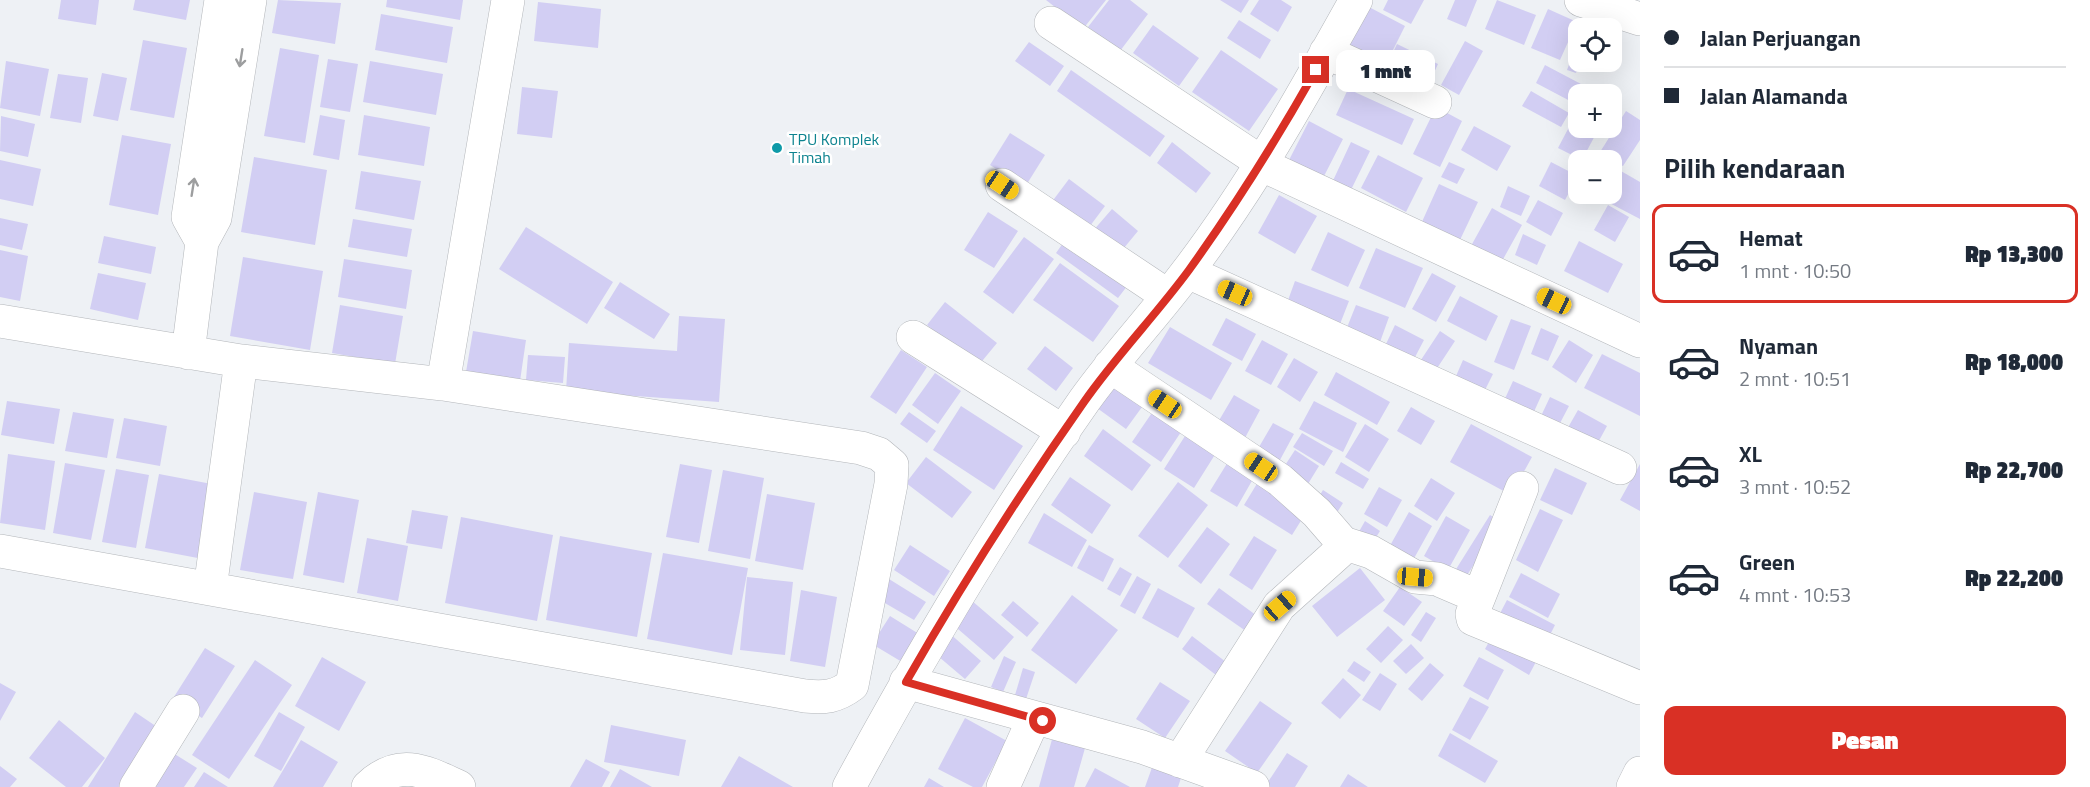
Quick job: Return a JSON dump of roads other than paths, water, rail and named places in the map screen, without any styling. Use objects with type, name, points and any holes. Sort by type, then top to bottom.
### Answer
[{"type":"street","points":[[202,242],[188,217],[221,0]]},
{"type":"street","points":[[188,353],[202,242],[215,218],[250,0]]},
{"type":"street","points":[[442,384],[508,0]]},
{"type":"street","points":[[1581,0],[1640,19]]},
{"type":"street","points":[[849,787],[906,682],[983,552],[1110,366],[1178,284],[1263,163],[1355,1]]},
{"type":"street","points":[[1051,23],[1263,163],[1640,342]]},
{"type":"street","points":[[1326,52],[1435,102]]},
{"type":"street","points":[[1002,185],[1178,284],[1620,468]]},
{"type":"street","points":[[0,321],[241,361],[442,384],[861,448],[886,459],[892,465],[891,484],[852,685],[838,695],[804,696],[0,551]]},
{"type":"street","points":[[914,337],[1064,432]]},
{"type":"street","points":[[210,589],[241,361]]},
{"type":"street","points":[[1110,366],[1280,480],[1317,513],[1343,543],[1371,552],[1415,577],[1437,579],[1479,597]]},
{"type":"street","points":[[1522,488],[1472,615],[1473,619],[1640,688]]},
{"type":"street","points":[[1180,761],[1280,606],[1339,552],[1343,543]]},
{"type":"street","points":[[906,682],[1180,761],[1253,787]]},
{"type":"street","points":[[136,787],[183,711]]},
{"type":"street","points":[[1003,787],[1034,718]]},
{"type":"street","points":[[368,787],[376,779],[401,768],[428,772],[459,787]]},
{"type":"street","points":[[1634,787],[1640,773]]},
{"type":"place","name":"TPU Komplek Timah","points":[[777,148]]}]
